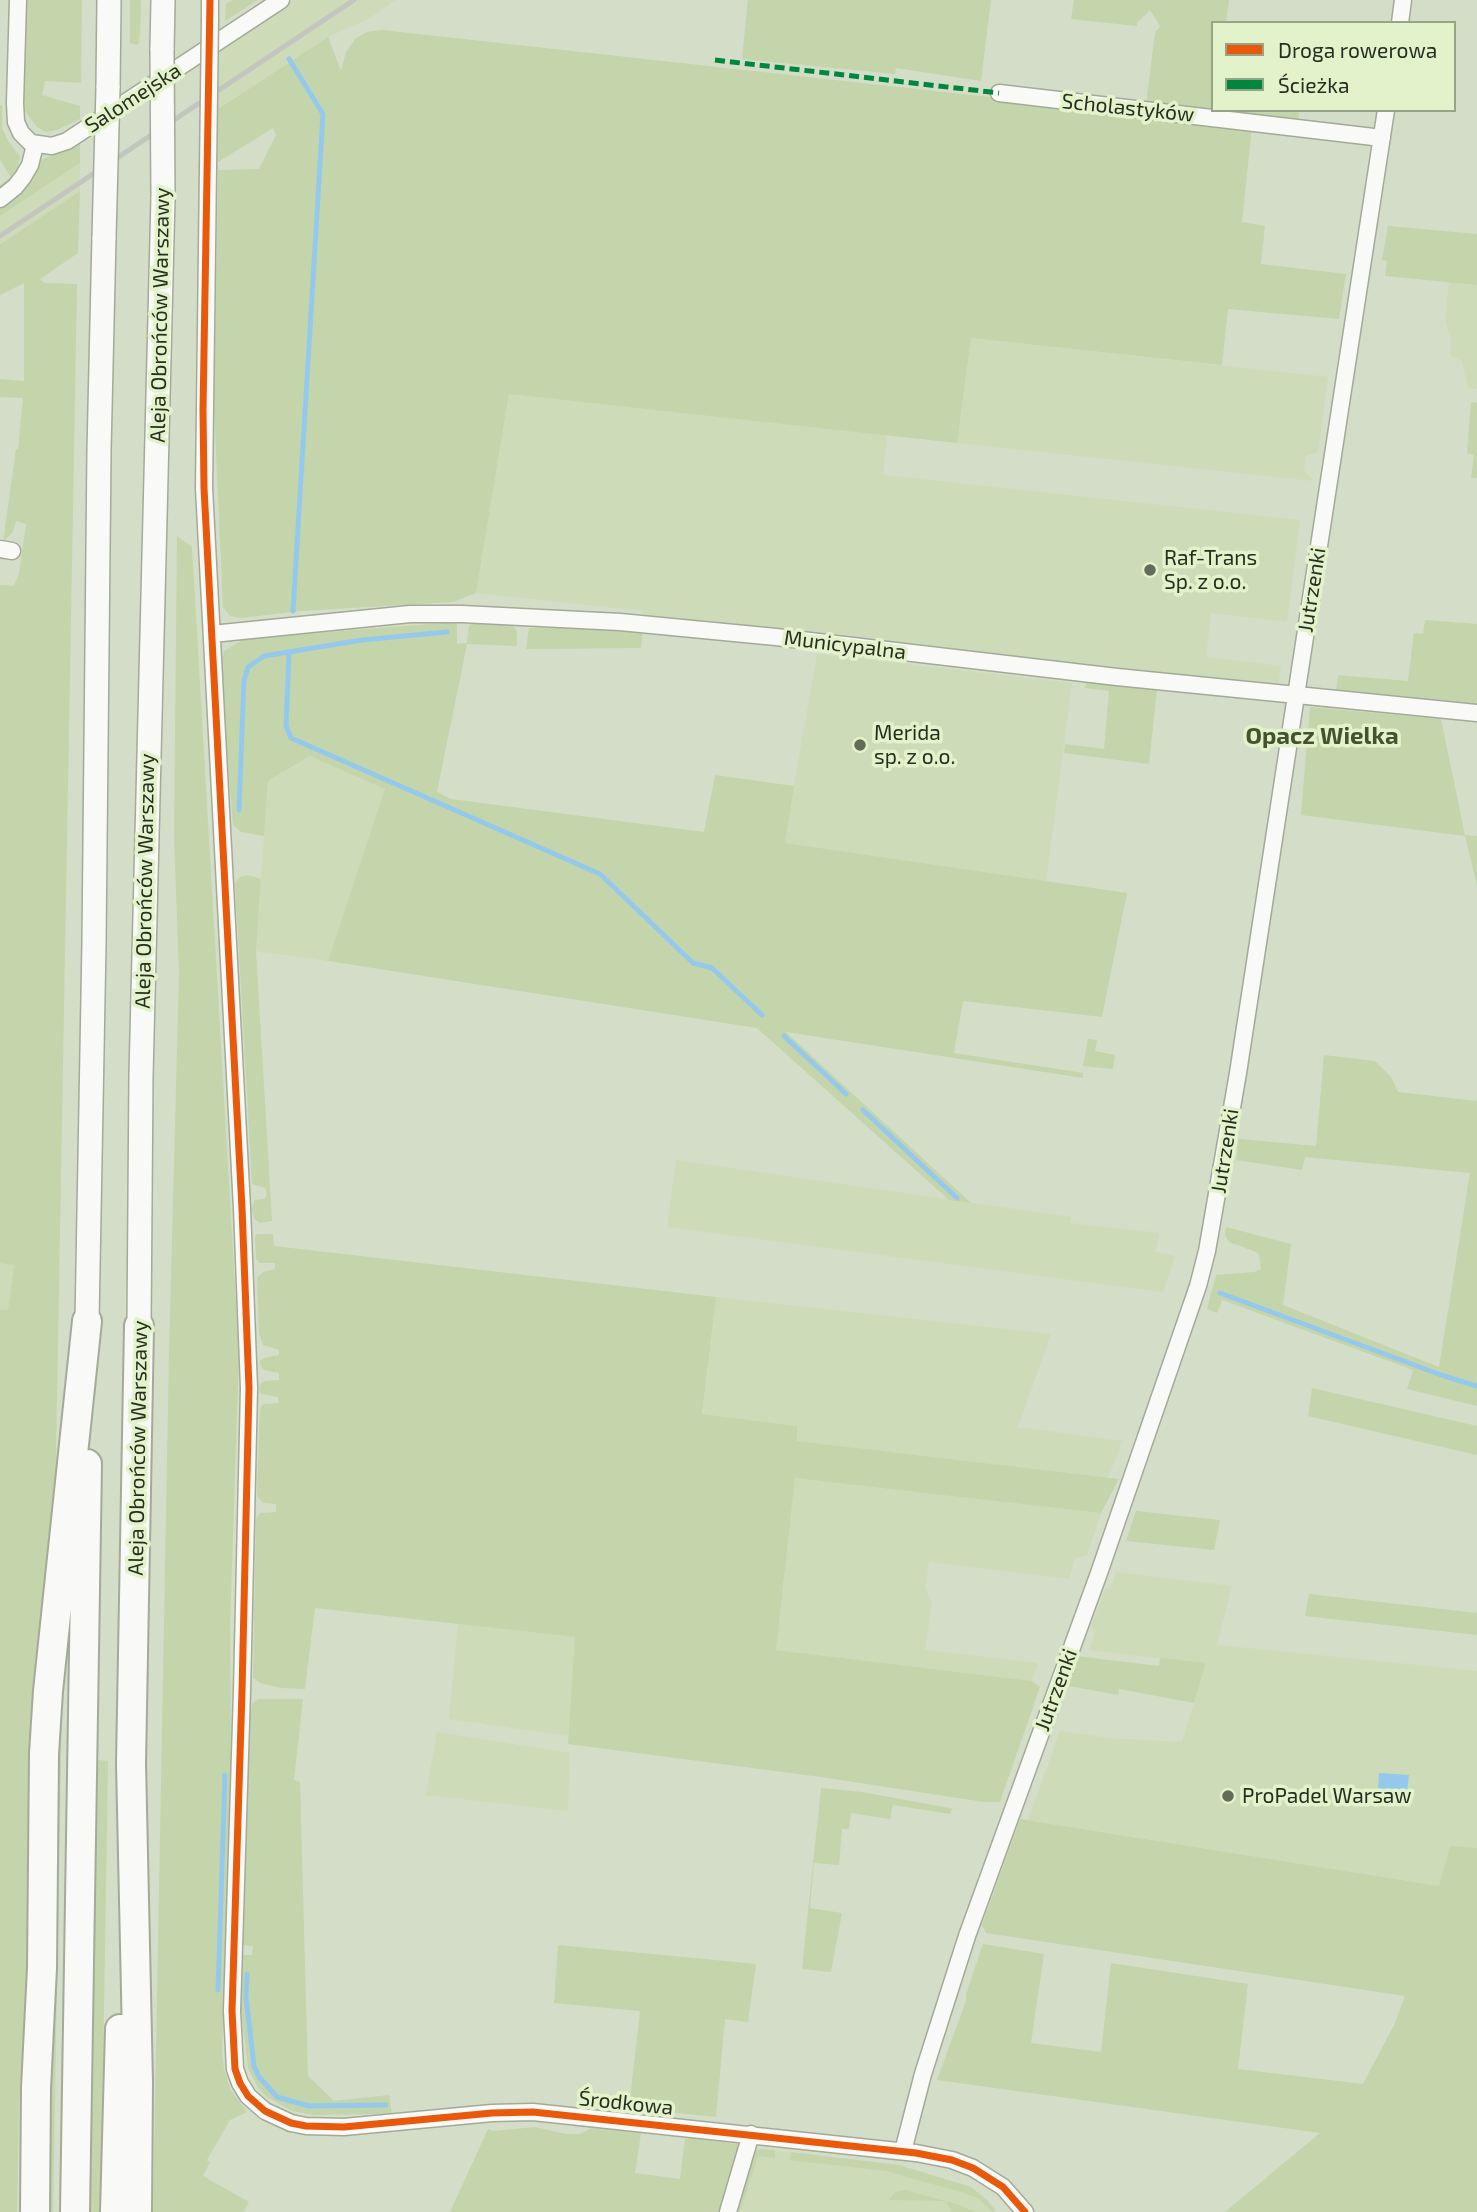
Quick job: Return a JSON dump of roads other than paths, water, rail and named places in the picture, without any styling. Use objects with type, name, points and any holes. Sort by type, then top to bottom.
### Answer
[{"type":"highway","points":[[75,2212],[87,1321]]},
{"type":"highway","points":[[35,2212],[44,1766],[48,1691],[87,1321]]},
{"type":"highway","name":"Aleja Obrońców Warszawy","points":[[131,1770],[139,1326]]},
{"type":"highway","points":[[115,2212],[131,1770]]},
{"type":"highway","points":[[131,1770],[138,2083],[137,2212]]},
{"type":"main road","name":"Aleja Obrońców Warszawy","points":[[139,1326],[141,1075],[163,197],[163,0]]},
{"type":"main road","points":[[87,1321],[108,4]]},
{"type":"street","points":[[0,199],[23,177],[30,165],[35,145],[21,133],[15,116],[18,0]]},
{"type":"street","name":"Środkowa","points":[[211,0],[203,410],[204,488],[243,1222],[249,1388],[243,1691],[232,2011],[235,2069],[240,2083],[248,2096],[265,2111],[291,2123],[344,2127],[469,2114],[533,2112],[903,2151],[952,2160],[973,2168],[1003,2187],[1025,2212]]},
{"type":"street","name":"Salomejska","points":[[35,145],[52,146],[67,141],[282,0]]},
{"type":"street","points":[[1400,21],[1403,0]]},
{"type":"street","name":"Scholastyków","points":[[999,93],[1382,138]]},
{"type":"street","name":"Jutrzenki","points":[[903,2151],[923,2074],[967,1936],[1099,1573],[1198,1286],[1222,1172],[1386,112]]},
{"type":"street","name":"Municypalna","points":[[212,635],[410,614],[620,622],[776,637],[1117,677],[1477,713]]},
{"type":"street","points":[[728,2212],[751,2134]]},
{"type":"water","points":[[1379,1773],[1409,1775],[1407,1792],[1378,1790]]},
{"type":"waterway","points":[[289,59],[323,114],[293,611]]},
{"type":"waterway","points":[[239,810],[244,680],[248,667],[264,656],[362,640],[447,632]]},
{"type":"waterway","points":[[289,653],[286,726],[291,738],[600,874],[693,963],[712,968],[762,1015]]},
{"type":"waterway","points":[[784,1036],[846,1094]]},
{"type":"waterway","points":[[863,1110],[957,1198]]},
{"type":"waterway","points":[[1220,1293],[1477,1386]]},
{"type":"waterway","points":[[218,1990],[225,1775]]},
{"type":"waterway","points":[[247,1974],[246,1997],[254,2066],[259,2077],[277,2097],[309,2106],[386,2105]]},
{"type":"railway","points":[[0,236],[354,0]]},
{"type":"place","name":"Raf-Trans Sp. z o.o.","points":[[1150,570]]},
{"type":"place","name":"Merida sp. z o.o.","points":[[860,745]]},
{"type":"place","name":"ProPadel Warsaw","points":[[1228,1796]]},
{"type":"district","name":"Opacz Wielka","points":[[1322,736]]}]
